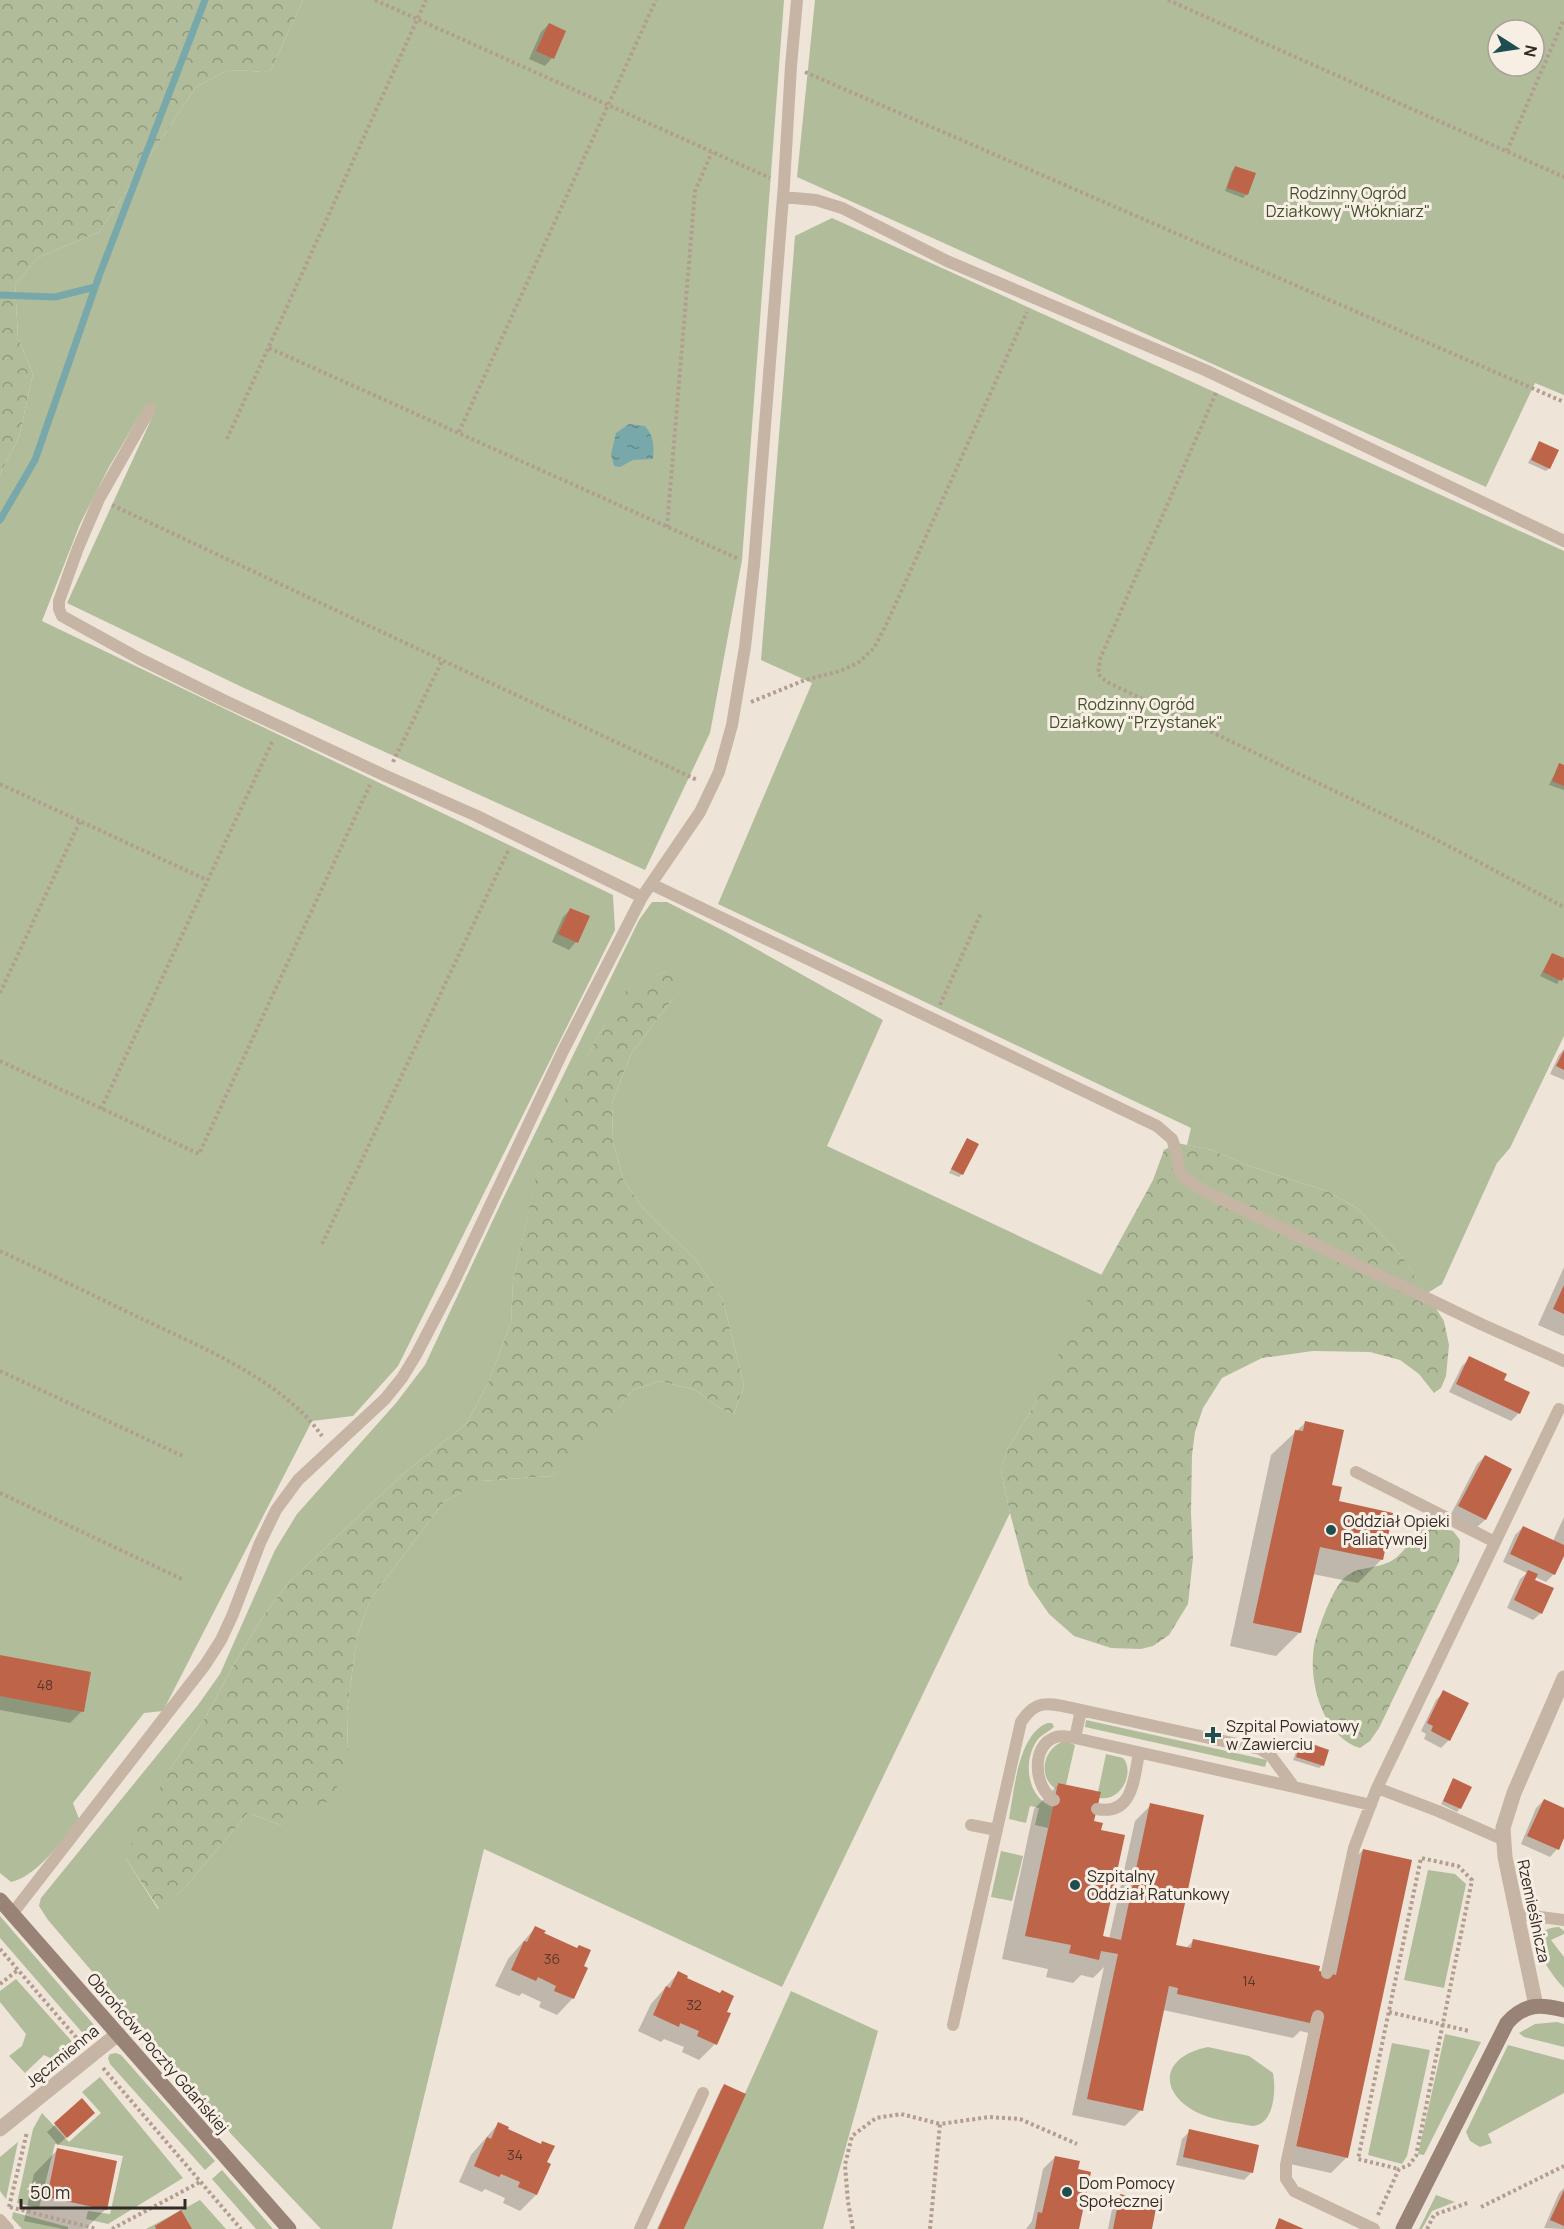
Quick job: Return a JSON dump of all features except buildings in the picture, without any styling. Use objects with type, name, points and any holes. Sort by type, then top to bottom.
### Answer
[{"type":"street","name":"Rzemieślnicza","points":[[1536,2006],[1502,1839],[1506,1815],[1514,1793],[1564,1678]]},
{"type":"street","name":"Obrońców Poczty Gdańskiej","points":[[0,1900],[289,2229]]},
{"type":"street","points":[[1403,2229],[1503,2030],[1517,2011],[1536,2006],[1564,2010]]},
{"type":"street","name":"Jęczmienna","points":[[0,2130],[118,2034]]},
{"type":"lane","points":[[12,1914],[205,1665],[221,1640],[233,1614],[260,1543],[276,1510],[298,1480],[385,1399],[402,1378],[453,1284],[562,1051],[642,897],[700,812],[718,772],[734,709],[745,647],[754,565],[797,0]]},
{"type":"lane","points":[[783,197],[816,200],[842,208],[947,261],[1223,378],[1564,541]]},
{"type":"lane","points":[[150,409],[99,499],[78,548],[59,601],[62,616],[140,659],[381,774],[515,834],[642,897]]},
{"type":"lane","points":[[651,884],[1157,1126],[1172,1139],[1179,1170],[1183,1176],[1206,1192],[1483,1325],[1564,1361]]},
{"type":"lane","points":[[1327,1973],[1354,1848],[1377,1788],[1559,1409]]},
{"type":"lane","points":[[1356,1472],[1495,1542]]},
{"type":"lane","points":[[952,2025],[1022,1722],[1029,1710],[1040,1704],[1051,1704],[1260,1749],[1271,1756],[1294,1787]]},
{"type":"lane","points":[[1075,1738],[1081,1710]]},
{"type":"lane","points":[[1054,1800],[1044,1791],[1038,1777],[1041,1754],[1048,1742],[1060,1736],[1371,1805]]},
{"type":"lane","points":[[1097,1809],[1113,1810],[1124,1803],[1132,1787],[1139,1753]]},
{"type":"lane","points":[[1377,1788],[1502,1839]]},
{"type":"lane","points":[[971,1825],[997,1830]]},
{"type":"lane","points":[[1518,1914],[1564,1920]]},
{"type":"lane","points":[[1318,2016],[1286,2165],[1286,2179],[1294,2191],[1373,2228]]},
{"type":"lane","points":[[640,2229],[703,2093]]},
{"type":"lane","points":[[0,2220],[8,2229]]},
{"type":"path","points":[[375,0],[784,184]]},
{"type":"path","points":[[227,439],[426,0]]},
{"type":"path","points":[[459,432],[656,0]]},
{"type":"path","points":[[1168,0],[1564,177]]},
{"type":"path","points":[[1508,152],[1564,20]]},
{"type":"path","points":[[791,66],[1564,402]]},
{"type":"path","points":[[667,526],[695,191],[712,152]]},
{"type":"path","points":[[734,709],[806,680],[840,671],[858,663],[874,648],[1034,298]]},
{"type":"path","points":[[269,348],[754,565]]},
{"type":"path","points":[[1223,378],[1100,659],[1098,674],[1107,682],[1435,839],[1564,907]]},
{"type":"path","points":[[99,499],[712,786]]},
{"type":"path","points":[[0,1061],[200,1154],[381,774],[442,660]]},
{"type":"path","points":[[101,1108],[280,726]]},
{"type":"path","points":[[0,784],[207,880]]},
{"type":"path","points":[[0,993],[80,821]]},
{"type":"path","points":[[322,1244],[515,834]]},
{"type":"path","points":[[933,1019],[981,914]]},
{"type":"path","points":[[0,1251],[218,1355],[273,1389],[312,1421],[331,1450]]},
{"type":"path","points":[[0,1371],[185,1458]]},
{"type":"path","points":[[0,1493],[184,1580]]},
{"type":"path","points":[[1421,1858],[1458,1866],[1472,1880],[1442,2025],[1416,2156],[1409,2165],[1399,2169],[1358,2159],[1421,1858]]},
{"type":"path","points":[[0,1949],[241,2229]]},
{"type":"path","points":[[0,1984],[18,1970]]},
{"type":"path","points":[[1389,2012],[1469,2031]]},
{"type":"path","points":[[853,2229],[845,2165],[852,2136],[876,2118],[901,2114],[940,2124],[989,2117],[1020,2119],[1077,2144]]},
{"type":"path","points":[[930,2229],[940,2124]]},
{"type":"path","points":[[28,2125],[8,2207],[97,2229]]},
{"type":"path","points":[[1481,2207],[1564,2166]]},
{"type":"path","points":[[1373,2228],[1399,2169]]},
{"type":"path","points":[[112,2229],[200,2182]]},
{"type":"path","points":[[1427,2229],[1434,2215],[1470,2202]]},
{"type":"green space","points":[[0,0],[303,0],[270,72],[228,70],[196,87],[99,232],[39,257],[15,284],[18,338],[33,374],[19,437],[0,474]]},
{"type":"green space","points":[[303,0],[784,0],[742,560],[710,733],[645,870],[244,688],[67,603],[155,411],[140,415],[109,467],[80,524],[42,621],[613,895],[615,930],[398,1366],[353,1416],[312,1421],[163,1711],[144,1713],[73,1803],[79,1819],[65,1837],[31,1873],[11,1882],[0,1873],[0,474],[19,437],[33,374],[18,338],[15,284],[39,257],[99,232],[196,87],[228,70],[270,72]]},
{"type":"green space","name":"Rodzinny Ogród Działkowy \"Włókniarz\"","points":[[815,0],[1564,0],[1564,395],[1535,383],[1486,487],[797,177]]},
{"type":"green space","name":"Rodzinny Ogród Działkowy \"Przystanek\"","points":[[832,218],[1564,551],[1564,1036],[1510,1148],[1497,1163],[1442,1284],[1426,1294],[1403,1258],[1357,1208],[1327,1191],[1249,1166],[1212,1150],[1187,1145],[1191,1128],[718,904],[812,683],[761,660],[795,236]]},
{"type":"green space","points":[[652,902],[667,902],[726,932],[883,1020],[827,1146],[1102,1275],[1034,1406],[1008,1448],[1001,1471],[1010,1513],[782,1987],[484,1849],[392,2229],[321,2229],[232,2135],[48,1920],[39,1906],[41,1898],[198,1705],[220,1674],[275,1550],[297,1514],[396,1403],[425,1365],[639,920]],"holes":[[[666,971],[673,998],[631,1054],[612,1103],[613,1142],[624,1181],[644,1209],[696,1260],[723,1300],[744,1386],[734,1414],[718,1407],[696,1390],[659,1381],[633,1390],[573,1461],[551,1476],[480,1481],[444,1502],[371,1598],[357,1636],[347,1712],[348,1751],[281,1825],[248,1813],[183,1890],[158,1909],[126,1859],[172,1766],[207,1715],[262,1618],[288,1583],[402,1475],[467,1423],[488,1383],[511,1323],[513,1281],[534,1188],[571,1089],[595,1041],[629,987]]]},
{"type":"green space","points":[[666,971],[675,974],[673,998],[631,1054],[612,1103],[613,1142],[624,1181],[644,1209],[696,1260],[723,1300],[744,1386],[734,1414],[718,1407],[696,1390],[659,1381],[633,1390],[573,1462],[551,1476],[481,1481],[444,1502],[371,1598],[357,1636],[347,1712],[348,1751],[333,1799],[281,1825],[248,1813],[183,1890],[159,1909],[126,1859],[138,1828],[172,1766],[207,1715],[262,1618],[288,1583],[402,1475],[467,1423],[488,1383],[511,1323],[513,1281],[545,1137],[595,1041],[629,986]]},
{"type":"green space","points":[[1177,1143],[1212,1150],[1249,1166],[1327,1191],[1357,1208],[1403,1258],[1444,1321],[1449,1345],[1446,1376],[1441,1388],[1434,1393],[1419,1374],[1400,1360],[1370,1352],[1313,1351],[1262,1358],[1222,1378],[1203,1408],[1195,1432],[1192,1455],[1191,1513],[1193,1558],[1188,1604],[1169,1635],[1153,1646],[1141,1649],[1111,1648],[1074,1636],[1049,1614],[1029,1585],[1001,1471],[1008,1448],[1034,1406],[1063,1345],[1153,1180],[1164,1150]]},
{"type":"green space","points":[[1429,1526],[1453,1531],[1460,1540],[1459,1562],[1379,1728],[1370,1741],[1360,1748],[1347,1742],[1336,1732],[1321,1706],[1313,1676],[1314,1647],[1318,1632],[1332,1596],[1346,1577],[1358,1570],[1386,1564],[1393,1560],[1403,1552],[1418,1533]]},
{"type":"green space","points":[[1086,1720],[1267,1760],[1265,1767],[1085,1727]]},
{"type":"green space","points":[[1048,1723],[1052,1723],[1054,1727],[1039,1738],[1030,1756],[1029,1766],[1032,1786],[1037,1795],[1053,1807],[1048,1828],[1035,1825],[1039,1808],[1030,1806],[1026,1823],[1009,1819],[1019,1765],[1024,1751],[1030,1738]]},
{"type":"green space","points":[[1065,1741],[1075,1745],[1066,1785],[1058,1783],[1056,1789],[1046,1777],[1045,1763],[1052,1749]]},
{"type":"green space","points":[[1106,1754],[1123,1758],[1128,1770],[1127,1777],[1120,1791],[1107,1798],[1099,1798],[1098,1792]]},
{"type":"green space","points":[[1001,1851],[1023,1856],[1012,1901],[991,1897]]},
{"type":"green space","points":[[1428,1870],[1455,1874],[1466,1884],[1444,1988],[1404,1980]]},
{"type":"green space","points":[[0,1916],[94,2025],[92,2033],[87,2038],[0,1938]]},
{"type":"green space","points":[[1559,1927],[1564,1934],[1551,1940],[1564,1957],[1564,1988],[1545,1963],[1538,1943],[1540,1935],[1547,1930]]},
{"type":"green space","points":[[16,1979],[77,2047],[62,2060],[54,2060],[44,2055],[25,2073],[9,2056],[22,2046],[26,2034],[0,2002],[0,1991]]},
{"type":"green space","points":[[791,1991],[878,2031],[823,2229],[684,2229]]},
{"type":"green space","points":[[1557,2022],[1564,2024],[1564,2047],[1524,2037],[1519,2033],[1535,2024]]},
{"type":"green space","points":[[1445,2034],[1481,2042],[1424,2155],[1418,2154]]},
{"type":"green space","points":[[1392,2043],[1430,2050],[1407,2156],[1402,2164],[1368,2155]]},
{"type":"green space","points":[[1508,2045],[1564,2060],[1564,2093],[1488,2134],[1492,2143],[1480,2147],[1470,2141],[1466,2132]]},
{"type":"green space","points":[[1208,2047],[1249,2056],[1273,2073],[1274,2096],[1270,2113],[1260,2124],[1253,2126],[1209,2117],[1188,2107],[1178,2098],[1172,2088],[1170,2078],[1173,2068],[1180,2059]]},
{"type":"green space","points":[[110,2054],[121,2055],[215,2161],[205,2170],[110,2064],[108,2058]]},
{"type":"green space","points":[[100,2077],[183,2178],[108,2224],[86,2219],[88,2211],[110,2214],[123,2156],[55,2144],[39,2208],[17,2203],[33,2129],[42,2113],[69,2142],[101,2113],[82,2092]]},
{"type":"green space","points":[[18,2142],[6,2199],[0,2191],[0,2157]]},
{"type":"green space","points":[[222,2170],[273,2229],[256,2229],[212,2179]]},
{"type":"green space","points":[[1436,2195],[1455,2202],[1432,2211],[1422,2229],[1419,2229]]},
{"type":"green space","points":[[200,2200],[226,2229],[146,2229]]},
{"type":"green space","points":[[13,2212],[68,2227],[68,2229],[22,2229],[12,2218]]},
{"type":"water","points":[[629,424],[645,426],[648,430],[653,441],[653,459],[633,460],[620,467],[614,466],[611,454],[616,433]]},
{"type":"waterway","points":[[0,520],[35,460],[99,276],[205,0]]},
{"type":"waterway","points":[[0,295],[55,297],[95,287]]},
{"type":"place","name":"Oddział Opieki Paliatywnej","points":[[1331,1530]]},
{"type":"place","name":"Szpital Powiatowy w Zawierciu","points":[[1213,1735]]},
{"type":"place","name":"Szpitalny Oddział Ratunkowy","points":[[1075,1885]]},
{"type":"place","name":"Dom Pomocy Społecznej","points":[[1067,2192]]}]
